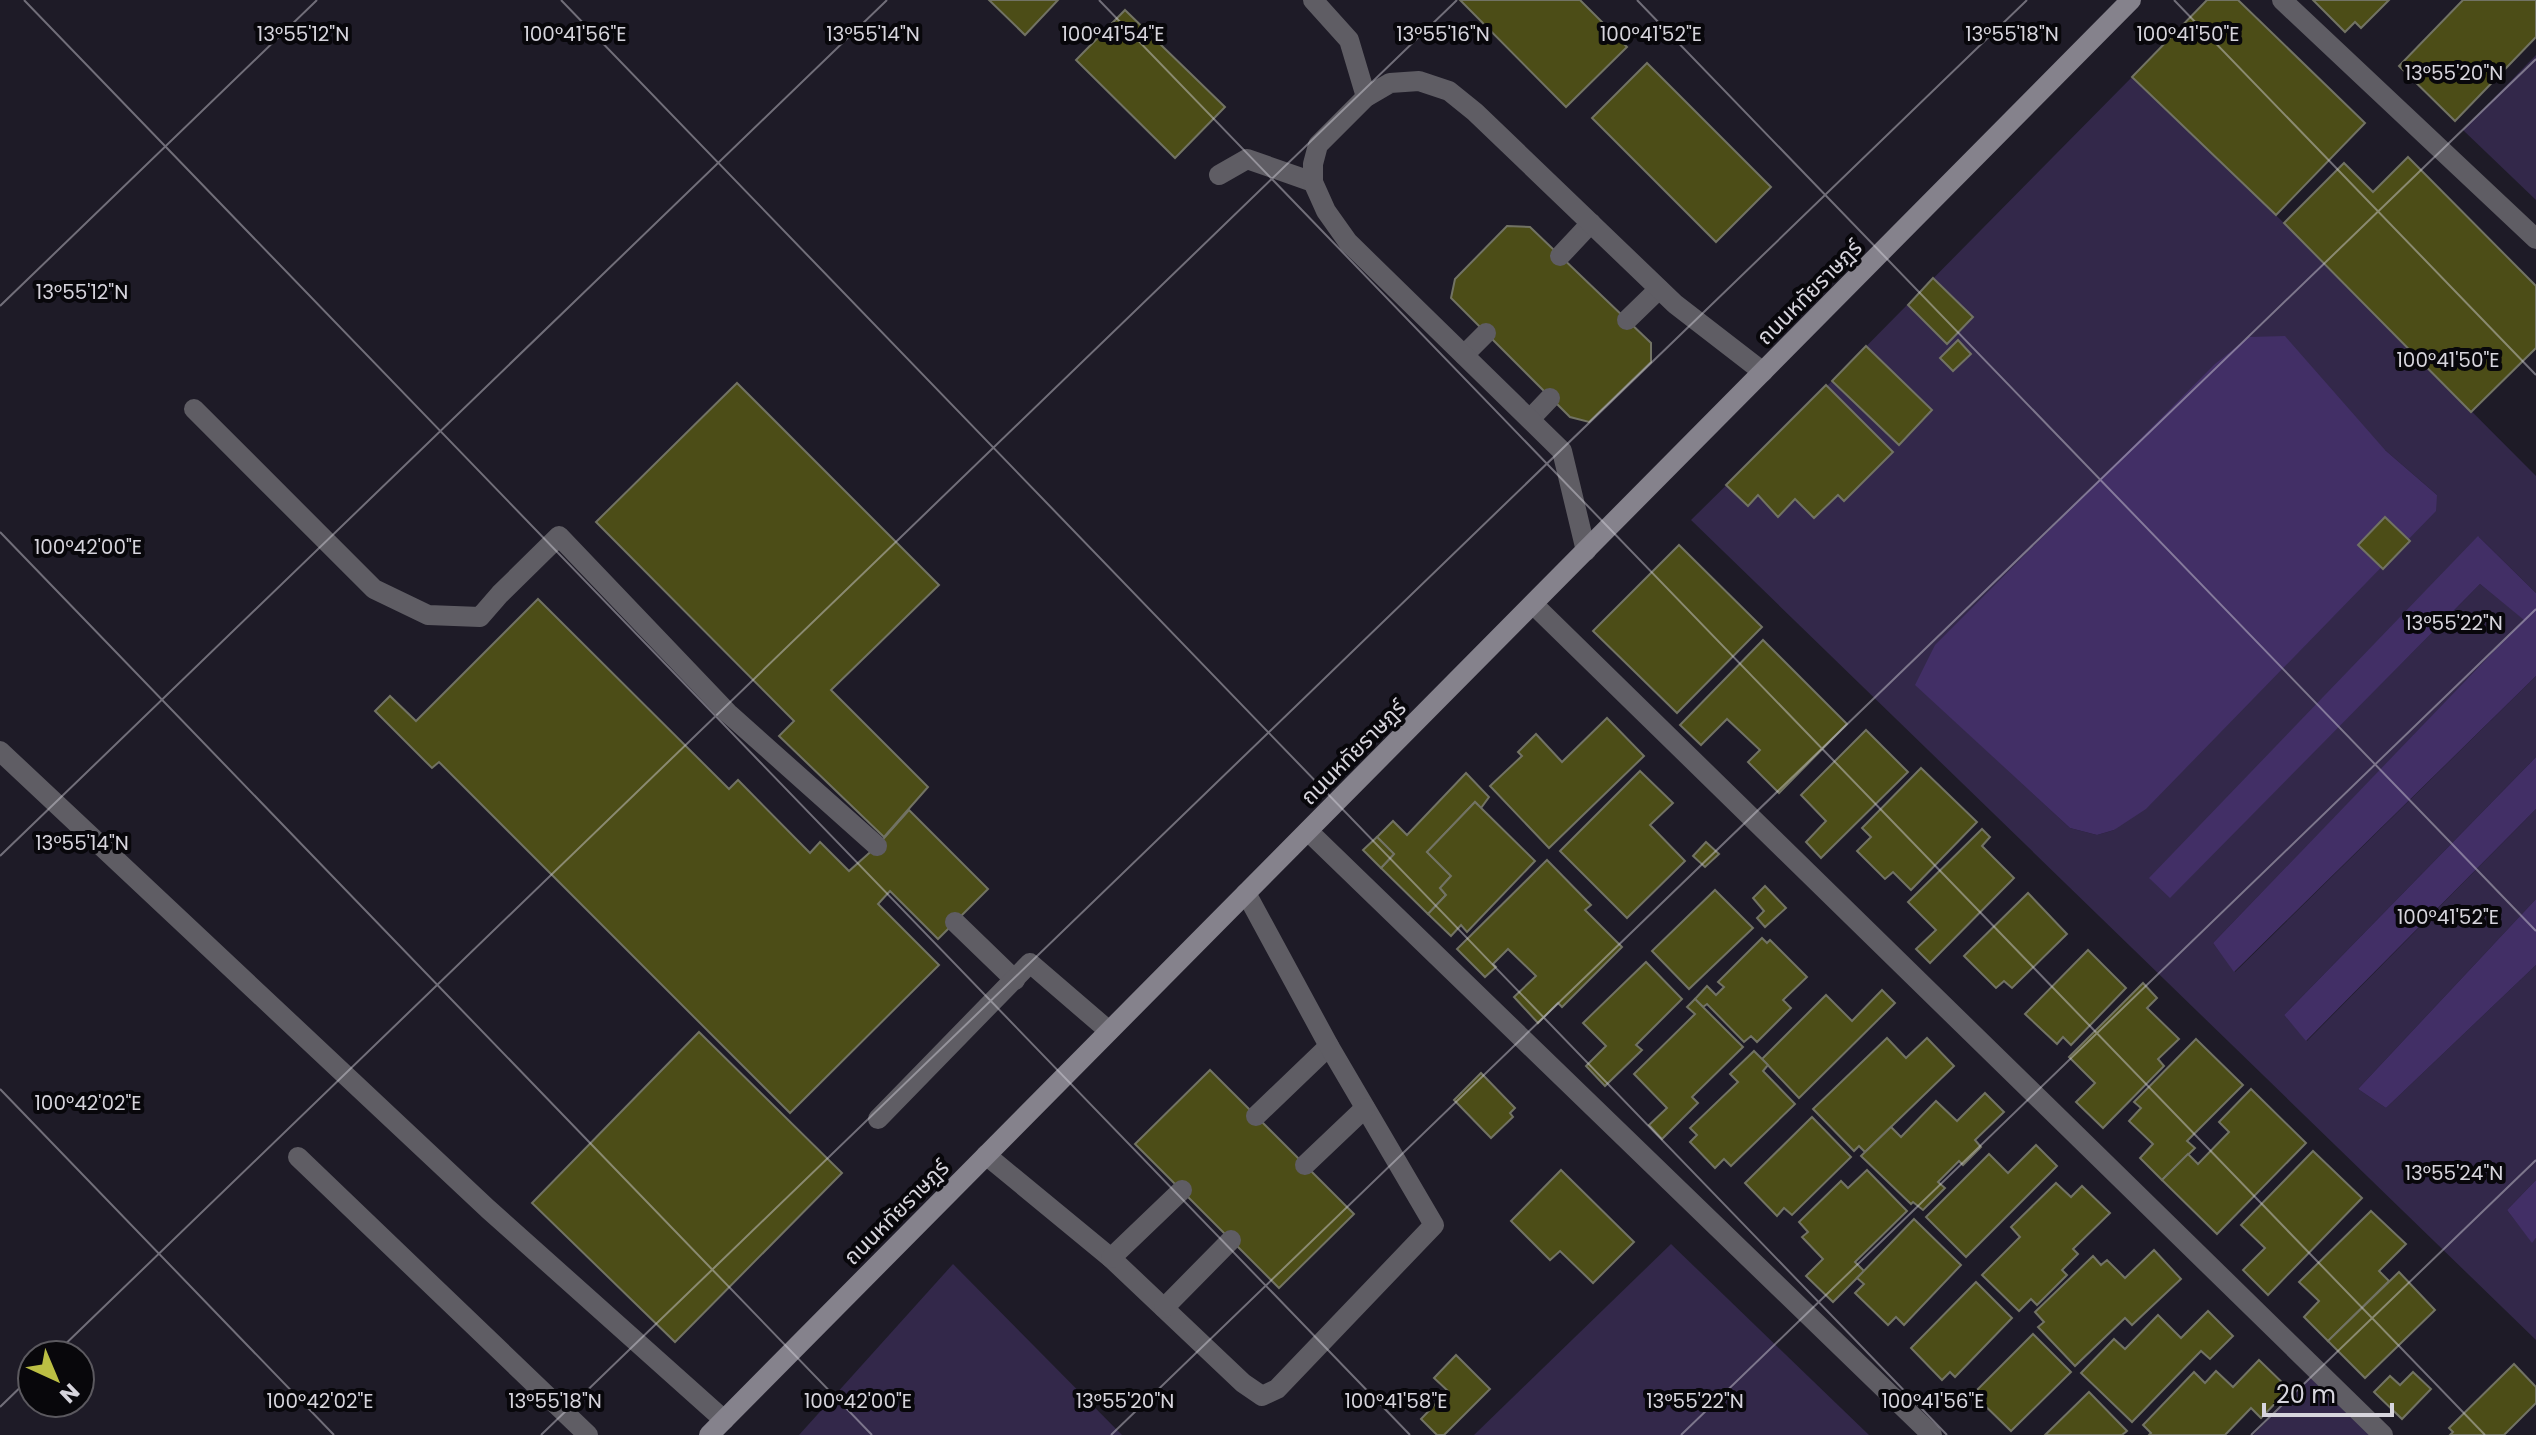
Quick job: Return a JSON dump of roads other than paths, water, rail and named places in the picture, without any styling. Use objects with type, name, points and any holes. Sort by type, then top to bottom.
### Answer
[{"type":"main road","name":"ถนนหทัยราษฎร์","points":[[709,1435],[2131,0]]},
{"type":"street","points":[[1313,0],[1349,40],[1366,97]]},
{"type":"street","points":[[2282,0],[2536,239]]},
{"type":"street","points":[[1586,551],[1562,451],[1348,242],[1326,211],[1313,182],[1313,164],[1318,145],[1366,97],[1390,83],[1419,81],[1449,91],[1675,304],[1763,372]]},
{"type":"street","points":[[1219,175],[1247,159],[1313,182]]},
{"type":"street","points":[[1560,256],[1591,223]]},
{"type":"street","points":[[1627,320],[1659,289]]},
{"type":"street","points":[[1464,355],[1486,333]]},
{"type":"street","points":[[1530,419],[1550,398]]},
{"type":"street","points":[[194,409],[374,589],[428,615],[480,617],[559,536],[728,713],[877,846]]},
{"type":"street","points":[[1533,604],[2383,1435]]},
{"type":"street","points":[[0,751],[488,1209],[724,1420]]},
{"type":"street","points":[[1308,831],[1932,1435]]},
{"type":"street","points":[[986,1155],[1111,1258],[1243,1383],[1262,1396],[1277,1389],[1434,1225],[1329,1046],[1246,893]]},
{"type":"street","points":[[955,922],[1015,980]]},
{"type":"street","points":[[878,1119],[1030,963],[1109,1031]]},
{"type":"street","points":[[1256,1116],[1329,1046]]},
{"type":"street","points":[[1305,1165],[1365,1108]]},
{"type":"street","points":[[298,1157],[588,1435]]},
{"type":"street","points":[[1111,1258],[1182,1190]]},
{"type":"street","points":[[1164,1308],[1231,1240]]}]
